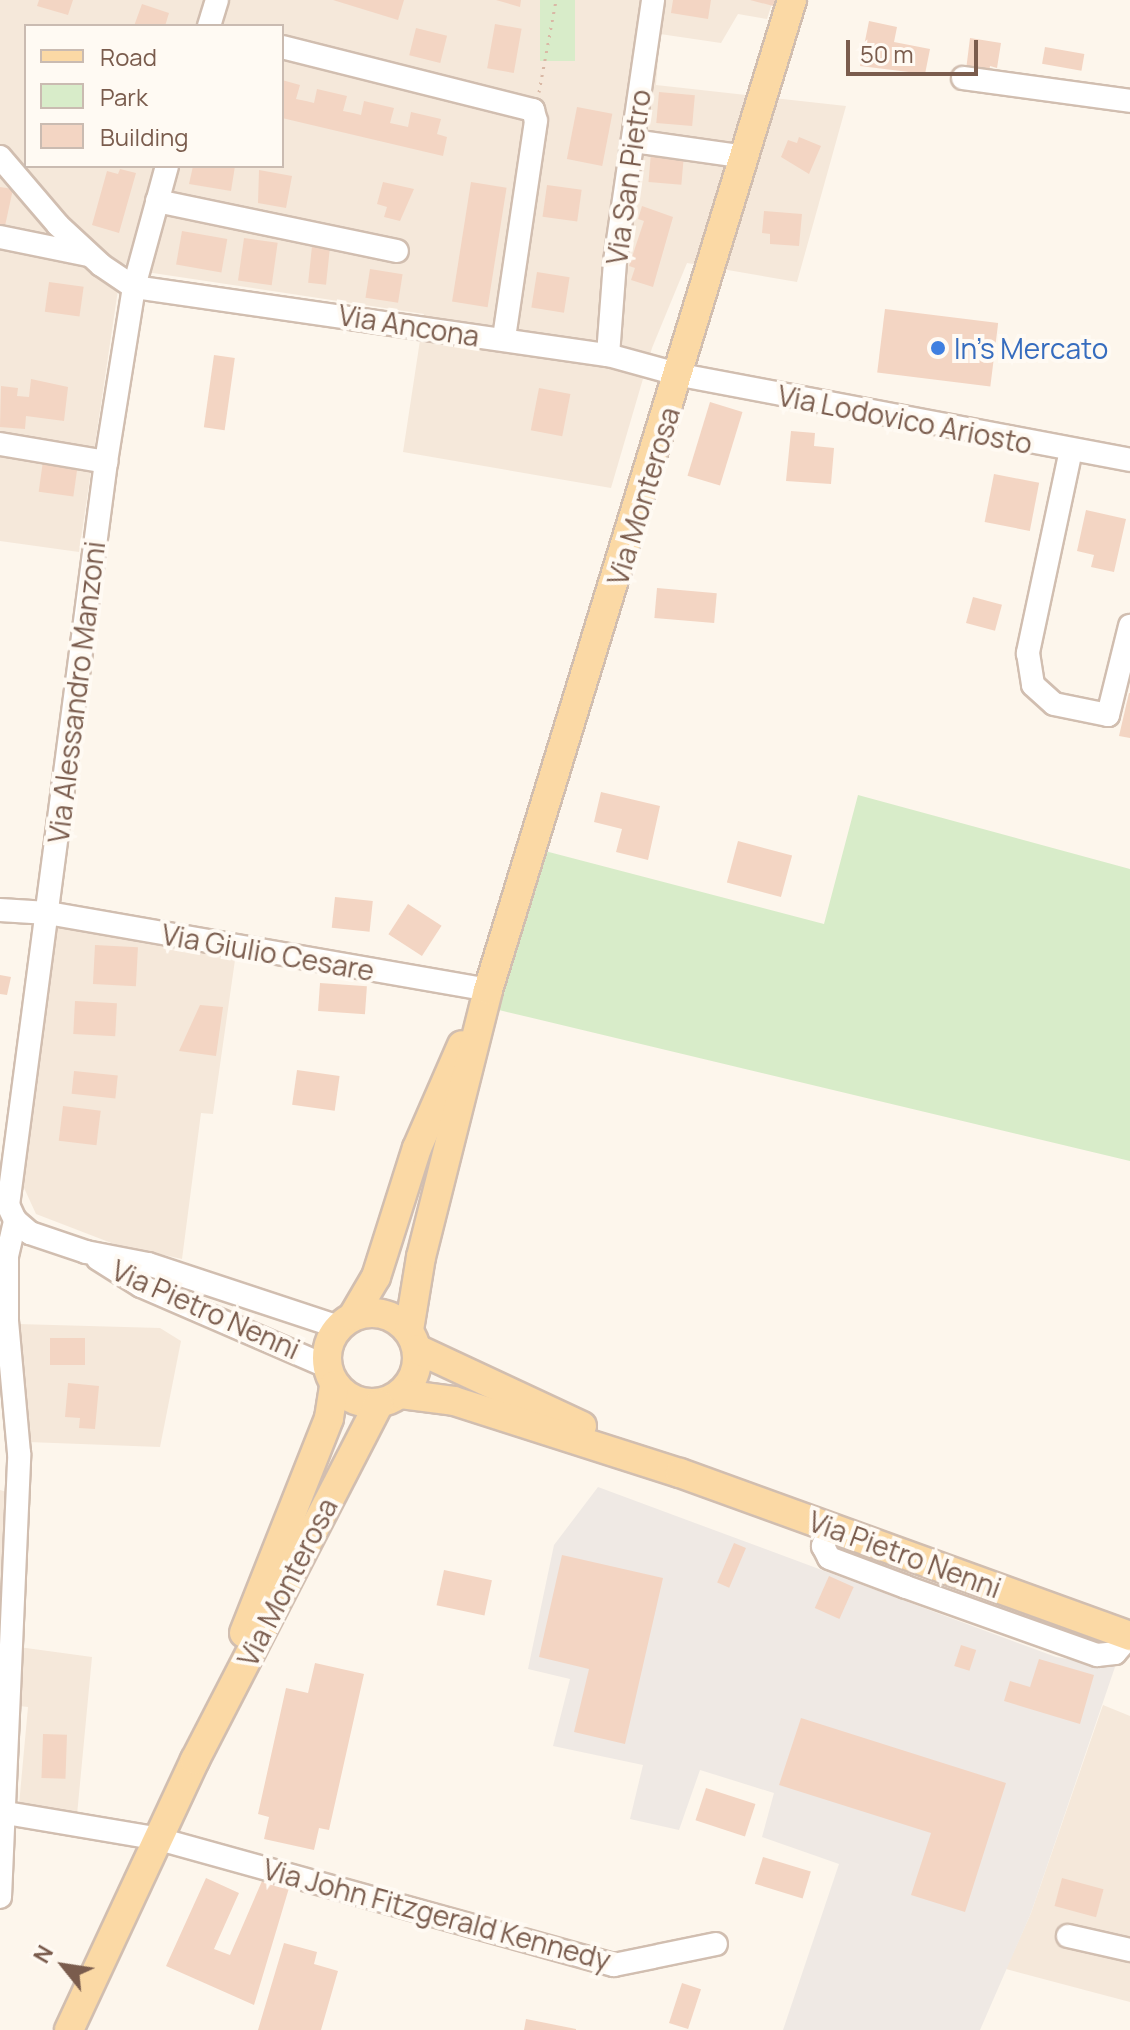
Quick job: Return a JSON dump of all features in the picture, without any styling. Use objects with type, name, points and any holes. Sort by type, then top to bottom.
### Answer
[{"type":"main road","name":"Via Monterosa","points":[[413,1339],[421,1257],[488,990],[681,375],[792,0]]},
{"type":"main road","name":"Via Monterosa","points":[[346,1322],[376,1277],[417,1148],[488,990]]},
{"type":"main road","points":[[371,1312],[391,1316],[413,1339],[412,1382],[390,1399],[363,1404],[330,1376],[327,1346],[346,1322],[371,1312]]},
{"type":"main road","name":"Via Pietro Nenni","points":[[413,1339],[680,1473]]},
{"type":"main road","name":"Via Monterosa","points":[[69,2030],[195,1760],[329,1418],[330,1376]]},
{"type":"main road","name":"Via Monterosa","points":[[195,1760],[390,1399]]},
{"type":"main road","name":"Via Pietro Nenni","points":[[390,1399],[454,1401],[680,1473],[1130,1636]]},
{"type":"street","points":[[210,24],[217,0]]},
{"type":"street","name":"Via San Pietro","points":[[608,355],[653,0]]},
{"type":"street","points":[[284,48],[533,110],[536,121],[504,339]]},
{"type":"street","points":[[963,78],[1130,101]]},
{"type":"street","points":[[633,141],[745,157]]},
{"type":"street","points":[[0,157],[89,256],[134,287]]},
{"type":"street","name":"Via Alessandro Manzoni","points":[[15,1220],[7,1188],[48,913],[106,462],[134,287],[166,168]]},
{"type":"street","points":[[157,201],[397,251]]},
{"type":"street","points":[[0,237],[89,256]]},
{"type":"street","name":"Via Ancona","points":[[134,287],[608,355],[681,375]]},
{"type":"street","name":"Via Lodovico Ariosto","points":[[681,375],[1130,460]]},
{"type":"street","points":[[0,444],[106,462]]},
{"type":"street","points":[[1071,450],[1028,653],[1033,685],[1054,704],[1108,715],[1130,626]]},
{"type":"street","name":"Via Giulio Cesare","points":[[0,910],[48,913],[488,990]]},
{"type":"street","points":[[0,1897],[18,1469],[7,1320],[7,1256],[15,1220]]},
{"type":"street","name":"Via Pietro Nenni","points":[[15,1220],[30,1233],[86,1252],[148,1264],[346,1322]]},
{"type":"street","name":"Via Pietro Nenni","points":[[86,1252],[141,1286],[330,1376]]},
{"type":"street","name":"Via John Fitzgerald Kennedy","points":[[3,1812],[159,1839],[614,1965],[716,1944]]},
{"type":"street","points":[[1068,1936],[1130,1950]]},
{"type":"path","points":[[533,110],[544,78],[556,0]]},
{"type":"shaded area","points":[[0,0],[773,0],[767,19],[738,14],[721,43],[660,34],[656,85],[846,106],[797,282],[687,263],[652,348],[611,488],[403,452],[424,314],[146,272],[122,263],[79,552],[0,541]]},
{"type":"shaded area","points":[[59,910],[236,953],[213,1114],[201,1113],[182,1259],[114,1244],[36,1214],[19,1177]]},
{"type":"shaded area","points":[[18,1324],[160,1328],[181,1341],[160,1447],[28,1442]]},
{"type":"shaded area","points":[[598,1487],[1056,1657],[1115,1667],[1031,1913],[980,2030],[783,2030],[839,1864],[762,1837],[774,1793],[700,1770],[679,1830],[630,1819],[643,1765],[553,1746],[570,1679],[528,1669],[554,1545]]},
{"type":"shaded area","points":[[0,1490],[7,1492],[4,1645],[92,1657],[77,1815],[19,1805],[28,1707],[0,1704]]},
{"type":"shaded area","points":[[1103,1705],[1130,1716],[1130,2002],[1006,1969],[1031,1913]]},
{"type":"green space","points":[[540,0],[575,0],[575,61],[540,61]]},
{"type":"green space","points":[[858,795],[1130,869],[1130,1161],[499,1010],[545,851],[824,924]]},
{"type":"building","points":[[39,0],[73,0],[68,15],[37,6]]},
{"type":"building","points":[[333,0],[404,0],[398,20]]},
{"type":"building","points":[[496,0],[521,0],[520,7]]},
{"type":"building","points":[[673,0],[711,0],[708,19],[671,13]]},
{"type":"building","points":[[750,0],[778,0],[777,7]]},
{"type":"building","points":[[142,4],[169,13],[166,24],[135,24]]},
{"type":"building","points":[[869,21],[897,27],[894,42],[930,49],[925,74],[860,66]]},
{"type":"building","points":[[495,24],[522,29],[514,73],[487,68]]},
{"type":"building","points":[[416,28],[447,36],[440,63],[409,55]]},
{"type":"building","points":[[970,38],[1001,43],[997,68],[990,66],[989,73],[966,70]]},
{"type":"building","points":[[1045,47],[1084,54],[1081,71],[1042,64]]},
{"type":"building","points":[[284,81],[300,85],[296,99],[314,103],[317,89],[347,96],[343,111],[361,115],[364,101],[394,108],[390,123],[408,127],[411,112],[441,119],[437,134],[447,137],[443,156],[284,118]]},
{"type":"building","points":[[659,92],[695,95],[692,126],[656,123]]},
{"type":"building","points":[[577,107],[612,114],[602,166],[567,159]]},
{"type":"building","points":[[799,137],[821,146],[809,174],[781,157],[788,140],[797,143]]},
{"type":"building","points":[[651,153],[684,156],[681,185],[648,182]]},
{"type":"building","points":[[193,168],[235,168],[231,191],[189,184]]},
{"type":"building","points":[[120,169],[136,173],[119,233],[92,225],[107,171],[118,174]]},
{"type":"building","points":[[259,170],[292,176],[286,208],[258,203]]},
{"type":"building","points":[[383,182],[414,189],[400,221],[384,217],[387,207],[377,204]]},
{"type":"building","points":[[471,182],[507,188],[488,307],[452,302]]},
{"type":"building","points":[[547,185],[582,190],[577,222],[543,217]]},
{"type":"building","points":[[0,187],[13,189],[5,226],[0,225]]},
{"type":"building","points":[[642,206],[673,217],[653,287],[631,280],[635,268],[629,266],[644,221],[638,219]]},
{"type":"building","points":[[764,211],[802,214],[799,246],[770,244],[770,234],[762,233]]},
{"type":"building","points":[[182,231],[227,239],[221,272],[176,264]]},
{"type":"building","points":[[244,238],[278,243],[272,285],[238,281]]},
{"type":"building","points":[[312,246],[330,248],[326,285],[308,283]]},
{"type":"building","points":[[370,269],[403,274],[398,303],[365,298]]},
{"type":"building","points":[[537,272],[570,277],[564,313],[531,308]]},
{"type":"building","points":[[49,282],[84,287],[79,317],[45,312]]},
{"type":"building","name":"In's Mercato","points":[[885,309],[998,323],[990,386],[877,373]]},
{"type":"building","points":[[214,355],[235,358],[225,430],[204,427]]},
{"type":"building","points":[[31,379],[68,387],[64,421],[26,416],[25,429],[0,427],[1,386],[18,388],[17,396],[29,397]]},
{"type":"building","points":[[539,388],[570,394],[562,436],[531,430]]},
{"type":"building","points":[[710,402],[743,412],[720,486],[687,476]]},
{"type":"building","points":[[791,431],[815,433],[814,446],[834,448],[831,484],[786,481]]},
{"type":"building","points":[[43,461],[78,466],[73,497],[39,492]]},
{"type":"building","points":[[994,474],[1039,483],[1030,531],[985,522]]},
{"type":"building","points":[[1086,510],[1126,519],[1114,572],[1091,567],[1094,555],[1077,551]]},
{"type":"building","points":[[657,588],[717,593],[714,623],[654,618]]},
{"type":"building","points":[[973,597],[1002,605],[995,631],[966,623]]},
{"type":"building","points":[[1130,693],[1130,738],[1119,736]]},
{"type":"building","points":[[601,792],[660,806],[648,860],[616,852],[622,829],[594,822]]},
{"type":"building","points":[[738,841],[792,855],[781,897],[727,883]]},
{"type":"building","points":[[335,897],[373,901],[370,932],[332,928]]},
{"type":"building","points":[[408,904],[442,926],[422,956],[388,934]]},
{"type":"building","points":[[95,945],[138,947],[136,986],[93,984]]},
{"type":"building","points":[[0,975],[11,977],[7,995],[0,994]]},
{"type":"building","points":[[320,983],[367,986],[365,1014],[318,1011]]},
{"type":"building","points":[[75,1001],[117,1003],[115,1036],[73,1034]]},
{"type":"building","points":[[200,1005],[223,1007],[216,1056],[179,1051]]},
{"type":"building","points":[[297,1070],[340,1076],[335,1111],[292,1105]]},
{"type":"building","points":[[74,1071],[118,1076],[115,1098],[72,1094]]},
{"type":"building","points":[[63,1106],[101,1111],[96,1145],[59,1141]]},
{"type":"building","points":[[50,1338],[85,1338],[85,1365],[50,1365]]},
{"type":"building","points":[[68,1383],[99,1386],[95,1429],[79,1428],[80,1418],[65,1417]]},
{"type":"building","points":[[734,1543],[746,1548],[729,1588],[717,1583]]},
{"type":"building","points":[[562,1555],[663,1578],[625,1744],[574,1732],[589,1669],[539,1657]]},
{"type":"building","points":[[444,1570],[492,1580],[484,1615],[437,1605]]},
{"type":"building","points":[[829,1576],[854,1587],[839,1619],[815,1608]]},
{"type":"building","points":[[961,1645],[976,1650],[969,1671],[954,1666]]},
{"type":"building","points":[[1039,1659],[1094,1675],[1080,1724],[1004,1701],[1010,1681],[1030,1687]]},
{"type":"building","points":[[315,1663],[364,1674],[329,1830],[319,1828],[314,1850],[264,1839],[269,1817],[258,1814],[286,1688],[308,1693]]},
{"type":"building","points":[[801,1718],[1006,1783],[965,1912],[911,1895],[931,1833],[779,1785]]},
{"type":"building","points":[[43,1734],[67,1735],[65,1779],[41,1778]]},
{"type":"building","points":[[706,1788],[755,1804],[745,1836],[695,1820]]},
{"type":"building","points":[[763,1857],[811,1872],[803,1898],[755,1884]]},
{"type":"building","points":[[206,1878],[239,1893],[214,1949],[230,1955],[262,1881],[289,1888],[254,2005],[166,1966]]},
{"type":"building","points":[[1062,1878],[1104,1889],[1096,1917],[1054,1906]]},
{"type":"building","points":[[284,1943],[317,1952],[314,1964],[338,1971],[321,2030],[258,2030]]},
{"type":"building","points":[[682,1983],[701,1989],[688,2029],[669,2023]]},
{"type":"building","points":[[526,2019],[576,2029],[576,2030],[524,2030]]},
{"type":"place","name":"In's Mercato","points":[[938,348]]}]
